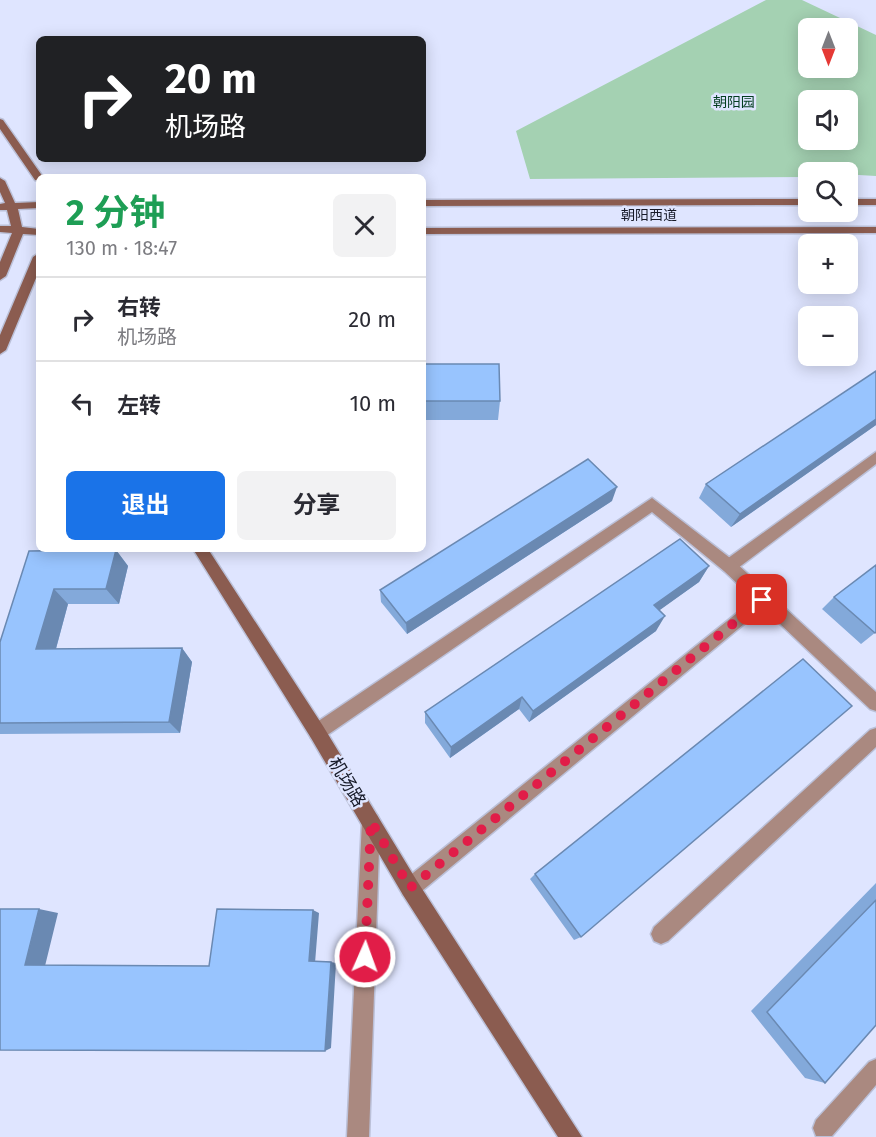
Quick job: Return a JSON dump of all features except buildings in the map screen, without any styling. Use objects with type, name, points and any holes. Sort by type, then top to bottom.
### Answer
[{"type":"main road","points":[[0,122],[36,174]]},
{"type":"main road","points":[[0,181],[6,207],[18,232],[0,276]]},
{"type":"main road","name":"朝阳西道","points":[[426,203],[798,202]]},
{"type":"main road","points":[[858,202],[876,202]]},
{"type":"main road","points":[[6,207],[36,205]]},
{"type":"main road","points":[[0,229],[36,232]]},
{"type":"main road","name":"朝阳西道","points":[[426,231],[876,230]]},
{"type":"main road","points":[[0,350],[36,268]]},
{"type":"main road","name":"机场路","points":[[202,552],[317,732],[410,888],[571,1137]]},
{"type":"street","points":[[729,567],[876,456]]},
{"type":"street","points":[[317,732],[652,504],[729,567],[762,600],[873,695]]},
{"type":"street","points":[[410,888],[762,600]]},
{"type":"street","points":[[661,934],[876,736]]},
{"type":"street","points":[[358,1137],[371,821]]},
{"type":"street","points":[[824,1128],[876,1069]]},
{"type":"green space","name":"朝阳园","points":[[766,0],[802,0],[840,18],[798,18],[798,78],[858,78],[858,26],[876,35],[876,176],[858,175],[858,162],[798,162],[798,177],[530,179],[516,131]]},
{"type":"route","points":[[365,957],[371,821],[410,888],[762,600]]}]
